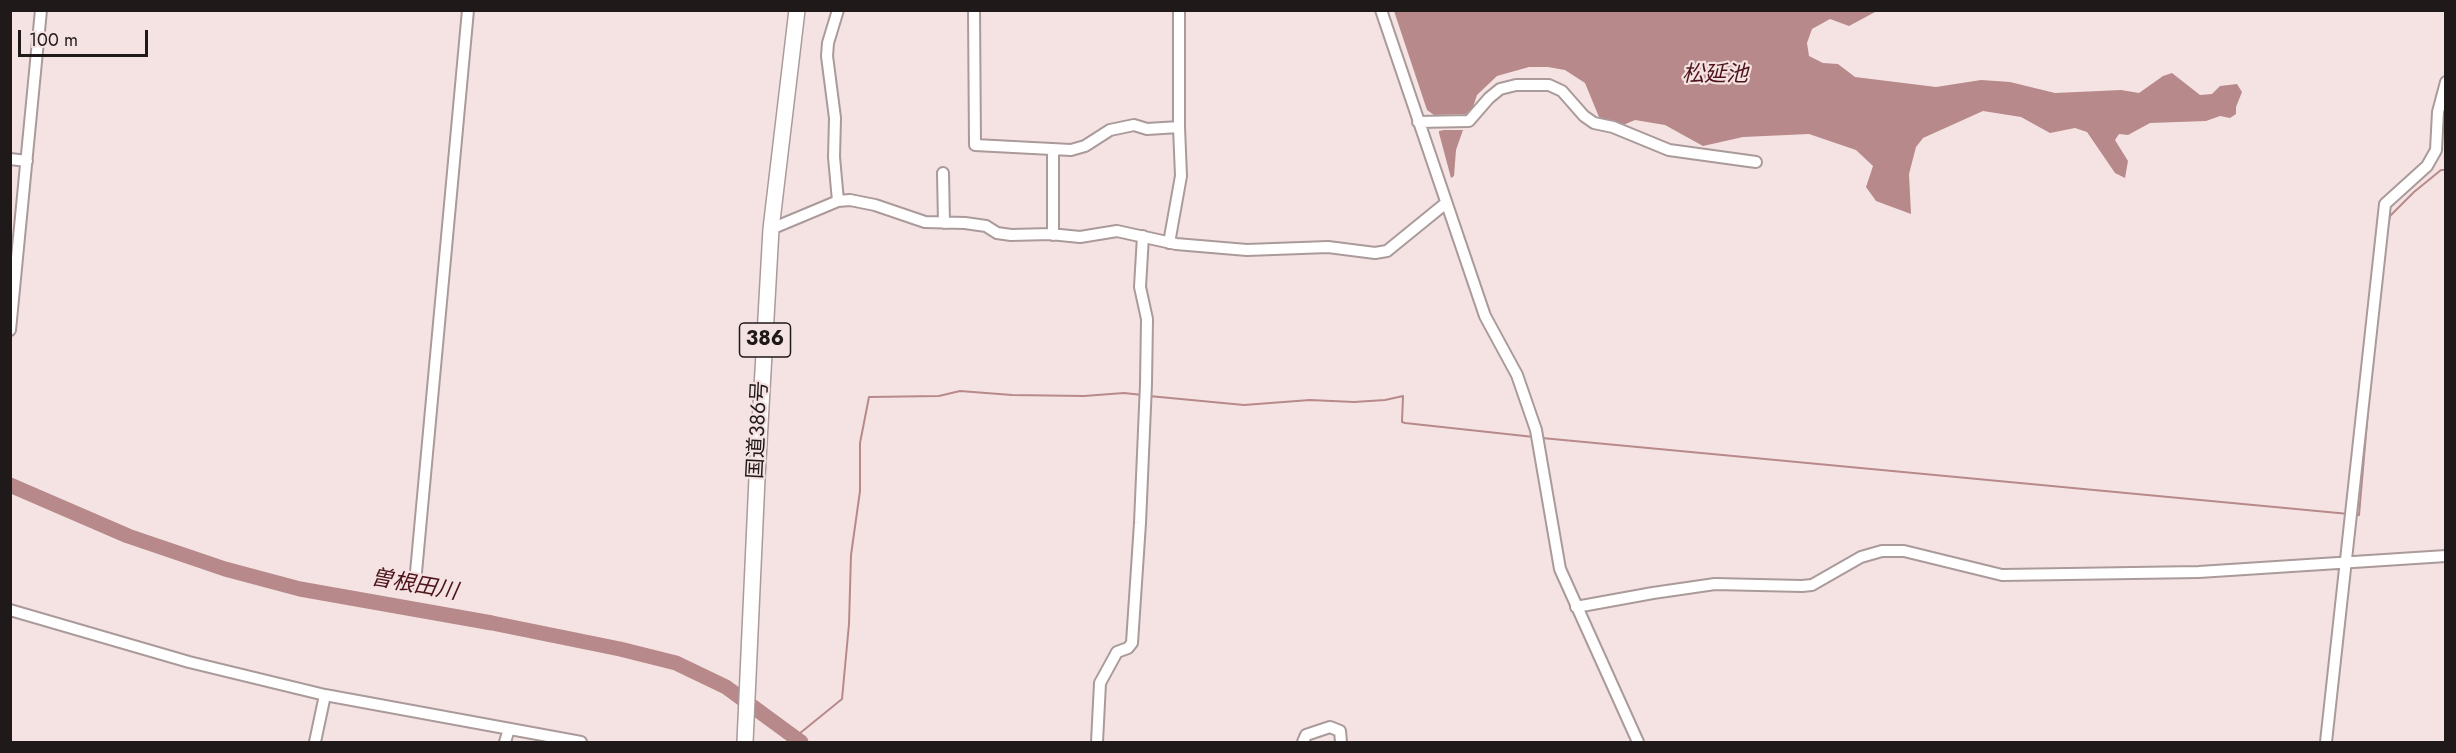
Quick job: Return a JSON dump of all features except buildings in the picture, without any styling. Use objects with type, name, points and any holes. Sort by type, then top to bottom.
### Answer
[{"type":"highway","name":"国道386号","points":[[745,736],[771,229],[797,10]]},
{"type":"street","points":[[10,330],[41,10]]},
{"type":"street","points":[[415,582],[468,10]]},
{"type":"street","points":[[837,201],[834,157],[835,118],[827,56],[828,44],[838,10]]},
{"type":"street","points":[[974,10],[975,145],[1071,150],[1085,146],[1110,130],[1118,128],[1134,125],[1147,129],[1179,127]]},
{"type":"street","points":[[1169,243],[1181,176],[1179,10]]},
{"type":"street","points":[[1381,10],[1485,316],[1517,375],[1536,430],[1560,569],[1638,742]]},
{"type":"street","points":[[2326,742],[2364,378],[2385,204],[2427,166],[2436,150],[2438,112],[2445,82]]},
{"type":"street","points":[[1418,122],[1469,121],[1500,89],[1549,85],[1562,91],[1584,116],[1594,123],[1613,127],[1669,150],[1756,162]]},
{"type":"street","points":[[1053,150],[1053,235]]},
{"type":"street","points":[[10,159],[27,161]]},
{"type":"street","points":[[943,173],[944,222]]},
{"type":"street","points":[[771,229],[837,201],[850,200],[875,205],[925,222],[986,226],[997,232],[1011,235],[1080,237],[1117,231],[1169,243],[1247,250],[1328,247],[1375,253],[1387,251],[1446,203]]},
{"type":"street","points":[[1097,742],[1100,683],[1117,652],[1128,648],[1132,643],[1146,384],[1147,319],[1140,288],[1143,236]]},
{"type":"street","points":[[1576,607],[1715,584],[1802,586],[1822,579],[1861,557],[1882,551],[1904,551],[2002,575],[2199,572],[2445,556]]},
{"type":"street","points":[[10,609],[198,665],[325,695],[581,742]]},
{"type":"street","points":[[315,742],[325,695]]},
{"type":"street","points":[[1303,742],[1306,735],[1330,727],[1340,731],[1341,742]]},
{"type":"street","points":[[505,742],[508,729]]},
{"type":"water","name":"松延池","points":[[1394,11],[1877,11],[1849,26],[1830,19],[1812,29],[1807,43],[1809,56],[1823,63],[1838,64],[1855,77],[1936,87],[1981,80],[2010,82],[2055,93],[2121,90],[2139,93],[2163,76],[2172,73],[2200,95],[2212,94],[2220,86],[2237,84],[2242,92],[2236,107],[2236,114],[2230,118],[2220,116],[2206,121],[2150,123],[2128,135],[2119,134],[2115,140],[2128,161],[2125,178],[2115,173],[2087,132],[2075,128],[2050,133],[2021,117],[1983,111],[1923,138],[1916,147],[1909,174],[1911,214],[1876,201],[1866,187],[1873,166],[1856,150],[1809,134],[1743,137],[1703,146],[1665,125],[1635,120],[1621,126],[1599,117],[1585,83],[1565,70],[1529,67],[1497,76],[1477,95],[1473,107],[1466,114],[1434,115],[1427,110]]},
{"type":"water","points":[[1444,130],[1463,130],[1456,150],[1454,176],[1451,178],[1439,133]]},
{"type":"waterway","points":[[2387,230],[2390,216],[2414,192],[2441,170],[2446,170]]},
{"type":"waterway","points":[[2354,515],[2359,515],[2371,376]]},
{"type":"waterway","points":[[794,738],[842,699],[849,624],[851,555],[860,491],[860,443],[869,397],[939,396],[960,391],[1012,395],[1084,396],[1124,393],[1143,395]]},
{"type":"waterway","points":[[1149,396],[1244,405],[1310,400],[1354,402],[1403,396],[1402,422],[1405,423],[1534,437]]},
{"type":"waterway","points":[[1542,438],[2349,514]]},
{"type":"waterway","name":"曽根田川","points":[[10,485],[128,536],[225,569],[300,589],[492,623],[676,663],[726,687],[801,742]]}]
